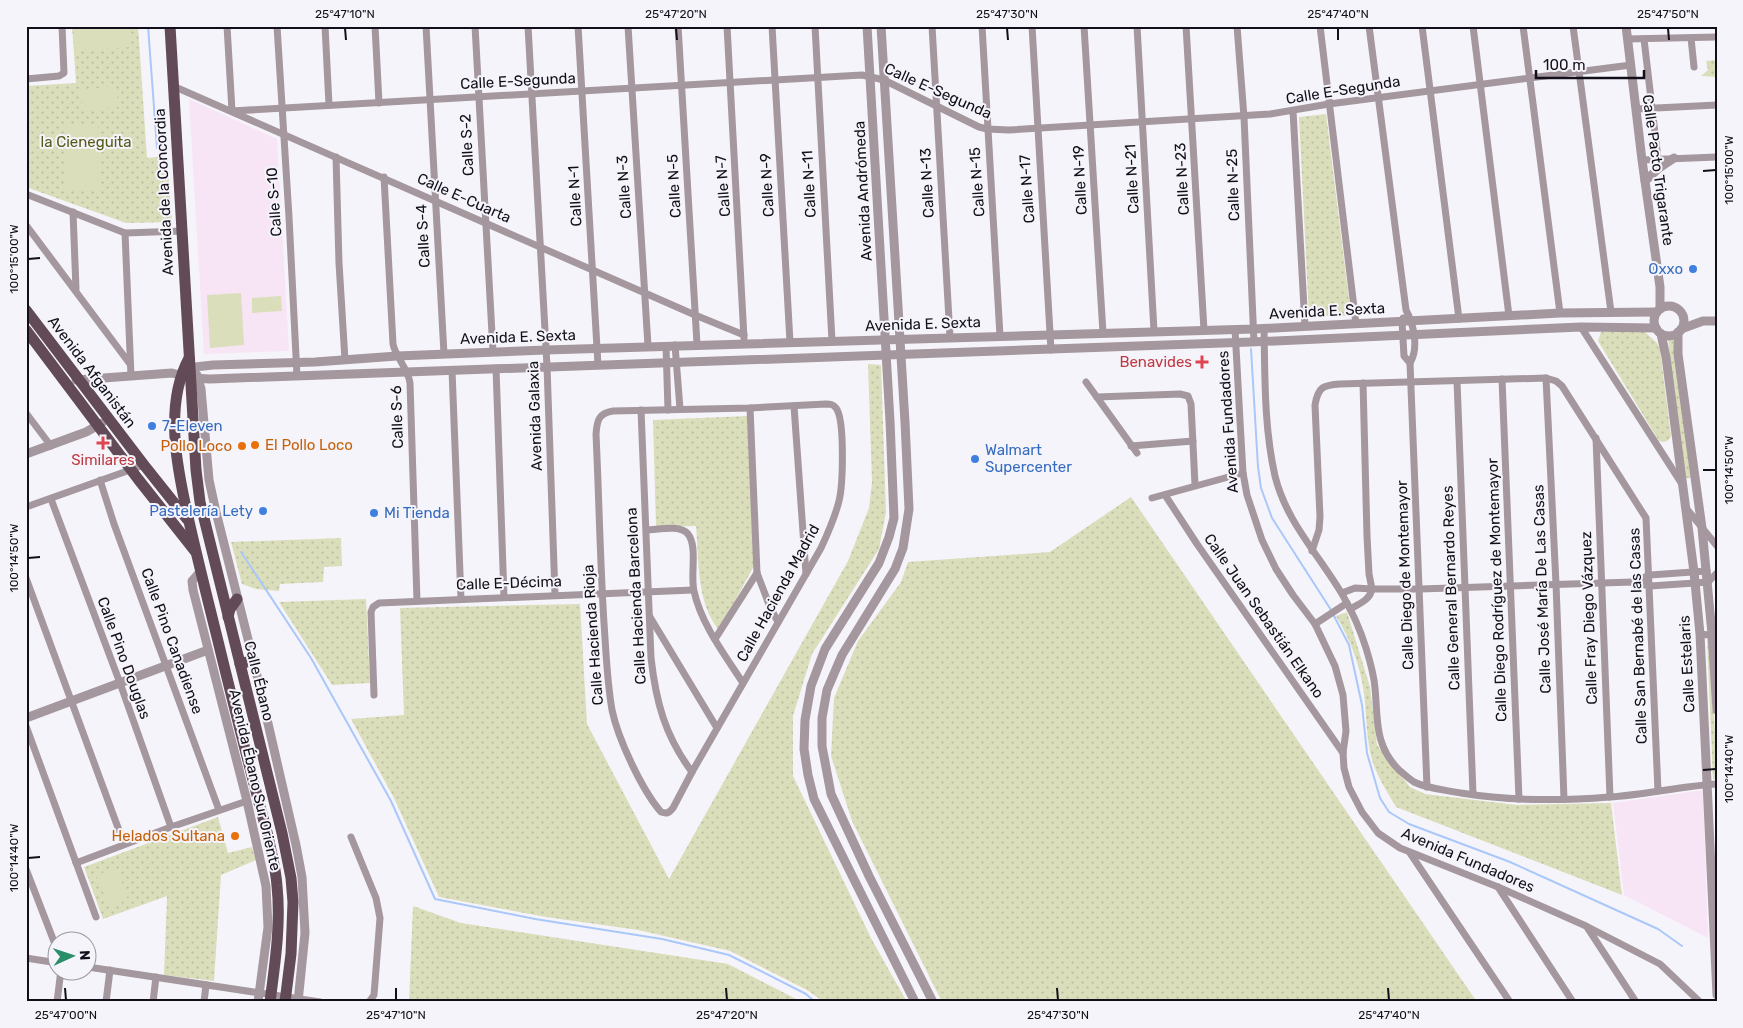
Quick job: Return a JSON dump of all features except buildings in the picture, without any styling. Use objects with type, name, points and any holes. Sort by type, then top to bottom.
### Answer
[{"type":"main road","name":"Avenida de la Concordia","points":[[170,26],[182,231],[187,371]]},
{"type":"main road","name":"Avenida Afganistán","points":[[26,310],[144,465],[189,522],[210,544]]},
{"type":"main road","name":"Avenida Afganistán","points":[[26,330],[196,552]]},
{"type":"main road","name":"Calle Ébano","points":[[187,371],[176,410],[176,439],[182,490],[235,731],[268,836],[277,884],[279,910],[278,940],[267,996]]},
{"type":"main road","name":"Calle Ébano","points":[[187,371],[200,502],[282,833],[291,878],[293,927],[285,999]]},
{"type":"main road","points":[[228,617],[237,599]]},
{"type":"main road","points":[[240,664],[253,660]]},
{"type":"street","points":[[26,79],[59,76],[64,73],[62,26]]},
{"type":"street","points":[[227,26],[232,111]]},
{"type":"street","name":"Calle S-10","points":[[277,26],[297,376]]},
{"type":"street","points":[[325,26],[329,105]]},
{"type":"street","points":[[375,26],[379,103]]},
{"type":"street","name":"Calle S-4","points":[[426,26],[431,100],[434,200],[444,354]]},
{"type":"street","name":"Calle S-2","points":[[475,26],[493,352]]},
{"type":"street","name":"Avenida Galaxia","points":[[528,26],[547,366],[555,595]]},
{"type":"street","name":"Calle N-1","points":[[578,26],[598,365]]},
{"type":"street","name":"Calle N-3","points":[[628,26],[648,346]]},
{"type":"street","name":"Calle N-5","points":[[678,26],[697,344]]},
{"type":"street","name":"Calle N-7","points":[[727,26],[744,339]]},
{"type":"street","name":"Calle N-9","points":[[772,26],[790,342]]},
{"type":"street","name":"Calle N-11","points":[[815,26],[832,341]]},
{"type":"street","name":"Avenida Andrómeda","points":[[867,26],[886,340],[894,518],[879,563],[825,649],[811,686],[805,720],[804,749],[814,799],[915,1002]]},
{"type":"street","name":"Avenida Andrómeda","points":[[881,26],[909,509],[903,548],[895,569],[842,655],[827,690],[822,718],[822,746],[831,794],[869,876],[933,1002]]},
{"type":"street","name":"Calle N-13","points":[[932,26],[950,337]]},
{"type":"street","name":"Calle N-15","points":[[982,26],[1000,336]]},
{"type":"street","name":"Calle N-17","points":[[1032,26],[1051,350]]},
{"type":"street","name":"Calle N-19","points":[[1084,26],[1103,333]]},
{"type":"street","name":"Calle N-21","points":[[1137,26],[1154,331]]},
{"type":"street","name":"Calle N-23","points":[[1186,26],[1204,330]]},
{"type":"street","name":"Calle N-25","points":[[1237,26],[1244,117],[1254,342]]},
{"type":"street","points":[[1320,26],[1356,324]]},
{"type":"street","points":[[1369,26],[1407,322]]},
{"type":"street","points":[[1422,26],[1459,319]]},
{"type":"street","points":[[1473,26],[1509,316]]},
{"type":"street","points":[[1523,26],[1560,314]]},
{"type":"street","points":[[1573,26],[1611,312]]},
{"type":"street","name":"Calle Pacto Trigarante","points":[[1626,26],[1660,287],[1658,310]]},
{"type":"street","points":[[1627,39],[1717,37]]},
{"type":"street","points":[[1691,38],[1694,67]]},
{"type":"street","points":[[1644,39],[1658,159]]},
{"type":"street","name":"Calle E-Segunda","points":[[232,111],[855,75],[870,76],[884,80],[970,123],[987,129],[1037,128],[1244,117],[1329,104],[1631,65]]},
{"type":"street","name":"Calle E-Cuarta","points":[[173,86],[384,177],[486,224],[695,315],[744,339]]},
{"type":"street","points":[[1636,109],[1717,105]]},
{"type":"street","points":[[1293,111],[1305,326]]},
{"type":"street","points":[[336,157],[344,360]]},
{"type":"street","points":[[1642,160],[1717,157]]},
{"type":"street","points":[[1645,181],[1674,158]]},
{"type":"street","name":"Calle S-6","points":[[384,177],[393,344],[397,356],[408,372],[411,392],[417,601]]},
{"type":"street","points":[[26,194],[125,234],[182,231]]},
{"type":"street","points":[[73,212],[76,290]]},
{"type":"street","points":[[26,225],[130,364]]},
{"type":"street","points":[[125,234],[131,376]]},
{"type":"street","name":"Calle Pacto Trigarante","points":[[1660,287],[1674,307]]},
{"type":"street","points":[[1703,321],[1682,314],[1674,307],[1664,307],[1658,310],[1654,317],[1658,331],[1672,335],[1703,321],[1717,320]]},
{"type":"street","name":"Avenida E. Sexta","points":[[187,371],[213,365],[697,344],[744,339],[790,342],[1254,329],[1658,310]]},
{"type":"street","points":[[1679,331],[1683,323],[1682,314]]},
{"type":"street","name":"Calle Diego de Montemayor","points":[[1407,322],[1414,335],[1414,356],[1410,363]]},
{"type":"street","name":"Calle Diego de Montemayor","points":[[1407,322],[1403,336],[1404,356],[1410,363],[1412,382],[1427,787]]},
{"type":"street","points":[[1581,327],[1683,486]]},
{"type":"street","name":"Avenida E. Sexta","points":[[187,371],[297,376],[1264,342],[1581,327],[1658,331]]},
{"type":"street","points":[[1264,328],[1268,435],[1276,476],[1285,504],[1297,527],[1349,606],[1367,650],[1373,676],[1381,744],[1387,755],[1406,776],[1415,783],[1427,787],[1519,799],[1610,798],[1712,784]]},
{"type":"street","name":"Avenida Fundadores","points":[[1235,329],[1243,473],[1247,495],[1262,540],[1276,569],[1315,624],[1335,666],[1343,694],[1346,731],[1343,753],[1349,787],[1362,812],[1378,833],[1388,841],[1586,926],[1663,966],[1700,1002]]},
{"type":"street","name":"Calle Estelaris","points":[[1658,331],[1666,357],[1694,572],[1700,634],[1712,784],[1717,995]]},
{"type":"street","name":"Calle Estelaris","points":[[1679,331],[1678,354],[1715,635],[1717,710]]},
{"type":"street","points":[[671,345],[680,409]]},
{"type":"street","points":[[668,410],[672,362]]},
{"type":"street","points":[[496,368],[504,597]]},
{"type":"street","points":[[452,370],[461,599]]},
{"type":"street","points":[[66,381],[187,371],[224,549],[253,660],[302,877],[304,933],[298,1000]]},
{"type":"street","points":[[1312,551],[1320,517],[1315,405],[1319,391],[1323,387],[1363,383],[1546,378]]},
{"type":"street","name":"Calle San Bernabé de las Casas","points":[[1546,378],[1560,384],[1645,514],[1648,525],[1658,791]]},
{"type":"street","name":"Calle José María De Las Casas","points":[[1546,378],[1564,799]]},
{"type":"street","name":"Calle Diego Rodríguez de Montemayor","points":[[1502,379],[1519,799]]},
{"type":"street","name":"Calle General Bernardo Reyes","points":[[1457,381],[1473,794]]},
{"type":"street","points":[[1086,382],[1131,446],[1138,453]]},
{"type":"street","points":[[1315,624],[1340,607],[1349,606],[1366,599],[1372,589],[1369,574],[1367,536],[1363,383]]},
{"type":"street","points":[[1097,397],[1185,394],[1191,399],[1195,486]]},
{"type":"street","name":"Calle Hacienda Madrid","points":[[743,683],[821,548],[839,498],[842,450],[840,420],[836,408],[832,404],[794,406]]},
{"type":"street","points":[[641,410],[794,406],[806,574]]},
{"type":"street","points":[[750,408],[757,573],[767,601],[778,622]]},
{"type":"street","name":"Calle Hacienda Rioja","points":[[641,410],[608,412],[602,414],[598,419],[596,434],[602,594],[612,711],[620,737],[633,766],[661,812],[670,812],[674,808],[692,772],[743,683]]},
{"type":"street","name":"Calle Hacienda Barcelona","points":[[641,410],[651,658],[654,690],[673,745],[692,772]]},
{"type":"street","points":[[26,414],[51,446]]},
{"type":"street","points":[[26,454],[99,426],[109,419]]},
{"type":"street","name":"Calle Fray Diego Vázquez","points":[[1596,438],[1610,798]]},
{"type":"street","points":[[1131,446],[1193,441]]},
{"type":"street","points":[[26,507],[144,465]]},
{"type":"street","points":[[1152,498],[1243,473]]},
{"type":"street","name":"Calle Pino Canadiense","points":[[100,480],[114,524],[219,810]]},
{"type":"street","name":"Calle Juan Sebastián Elkano","points":[[1165,495],[1343,753]]},
{"type":"street","name":"Calle Pino Douglas","points":[[51,499],[120,683],[171,827]]},
{"type":"street","points":[[1686,508],[1717,546]]},
{"type":"street","points":[[646,530],[678,529],[684,530],[688,534],[693,549],[693,590],[715,639],[743,683]]},
{"type":"street","name":"Avenida Ébano Sur Oriente","points":[[201,571],[194,578],[192,585],[208,650],[235,731],[247,801],[266,886],[268,908],[266,946],[267,996],[258,1002]]},
{"type":"street","points":[[1633,582],[1650,575],[1707,571]]},
{"type":"street","points":[[715,639],[757,573]]},
{"type":"street","points":[[1342,593],[1355,588],[1420,589],[1633,582],[1650,586],[1708,582],[1717,574]]},
{"type":"street","points":[[26,578],[124,844]]},
{"type":"street","name":"Calle E-Décima","points":[[374,695],[371,612],[375,604],[386,602],[693,590]]},
{"type":"street","points":[[650,616],[717,728]]},
{"type":"street","points":[[1700,634],[1715,635]]},
{"type":"street","points":[[26,718],[166,664],[208,650]]},
{"type":"street","points":[[26,726],[96,917]]},
{"type":"street","points":[[76,863],[124,844],[247,801]]},
{"type":"street","points":[[351,838],[376,898],[380,918],[371,998]]},
{"type":"street","points":[[1410,852],[1510,1002]]},
{"type":"street","points":[[26,870],[49,930]]},
{"type":"street","points":[[1498,887],[1572,1002]]},
{"type":"street","points":[[1586,926],[1636,1002]]},
{"type":"street","points":[[26,958],[48,961]]},
{"type":"street","points":[[98,968],[206,984],[285,999],[320,1002]]},
{"type":"street","points":[[106,1002],[110,970]]},
{"type":"street","points":[[153,1002],[156,977]]},
{"type":"street","points":[[57,1002],[60,980]]},
{"type":"street","points":[[204,1002],[206,984]]},
{"type":"shaded area","points":[[189,99],[277,139],[289,351],[204,354]]},
{"type":"shaded area","points":[[1703,790],[1708,938],[1624,895],[1613,803]]},
{"type":"green space","name":"la Cieneguita","points":[[72,26],[138,26],[147,158],[167,156],[172,222],[126,223],[26,187],[26,86],[76,83]]},
{"type":"green space","points":[[74,26],[129,26],[131,47],[75,51]]},
{"type":"green space","points":[[1717,60],[1717,77],[1701,76],[1708,70],[1706,61]]},
{"type":"green space","points":[[116,86],[119,107],[83,111],[81,90]]},
{"type":"green space","points":[[1326,114],[1351,316],[1309,316],[1299,117]]},
{"type":"green space","points":[[65,124],[98,124],[99,191],[66,191]]},
{"type":"green space","points":[[241,293],[244,345],[210,348],[207,295]]},
{"type":"green space","points":[[281,296],[282,311],[252,313],[252,298]]},
{"type":"green space","points":[[1601,332],[1645,332],[1657,343],[1660,350],[1671,436],[1669,440],[1659,441],[1598,341]]},
{"type":"green space","points":[[1668,339],[1673,339],[1691,478],[1684,478]]},
{"type":"green space","points":[[868,364],[881,365],[886,512],[879,549],[812,654],[793,716],[793,776],[872,940],[907,1002],[824,1002],[807,990],[730,951],[638,930],[546,917],[439,897],[394,798],[351,719],[404,715],[400,608],[580,604],[587,724],[669,879],[848,561],[869,508],[872,482]]},
{"type":"green space","points":[[747,416],[755,564],[719,630],[706,607],[702,594],[696,526],[656,527],[653,420]]},
{"type":"green space","points":[[1131,497],[1477,1002],[942,1002],[852,821],[831,756],[834,698],[858,641],[901,582],[908,562],[1050,552]]},
{"type":"green space","points":[[341,538],[342,566],[324,567],[323,582],[280,584],[279,591],[256,589],[242,584],[231,542]]},
{"type":"green space","points":[[366,599],[370,683],[332,685],[279,602]]},
{"type":"green space","points":[[1347,612],[1370,687],[1377,745],[1410,787],[1425,794],[1517,805],[1611,803],[1622,895],[1396,807],[1373,763],[1358,664],[1346,634],[1336,616]]},
{"type":"green space","points":[[1707,639],[1711,639],[1717,779],[1713,779]]},
{"type":"green space","points":[[218,817],[228,853],[252,847],[256,860],[221,875],[214,981],[164,975],[167,896],[103,919],[84,867]]},
{"type":"green space","points":[[117,868],[128,900],[109,907],[96,875]]},
{"type":"green space","points":[[413,906],[461,923],[728,964],[802,1002],[409,1002]]},
{"type":"waterway","points":[[148,26],[157,148]]},
{"type":"waterway","points":[[1251,349],[1261,488],[1272,518],[1331,610]]},
{"type":"waterway","points":[[241,552],[311,658],[391,801],[435,899],[535,919],[662,939],[729,955],[806,994],[815,1002]]},
{"type":"waterway","points":[[1333,614],[1349,645],[1362,705],[1367,753],[1380,798],[1389,812],[1409,824],[1510,862],[1658,929],[1682,946]]},
{"type":"place","name":"Oxxo","points":[[1693,269]]},
{"type":"place","name":"Benavides","points":[[1202,362]]},
{"type":"place","name":"7-Eleven","points":[[152,426]]},
{"type":"place","name":"Similares","points":[[103,443]]},
{"type":"place","name":"El Pollo Loco","points":[[255,445]]},
{"type":"place","name":"Pollo Loco","points":[[242,446]]},
{"type":"place","name":"Walmart Supercenter","points":[[975,459]]},
{"type":"place","name":"Pastelería Lety","points":[[263,511]]},
{"type":"place","name":"Mi Tienda","points":[[374,513]]},
{"type":"place","name":"Helados Sultana","points":[[235,836]]}]
